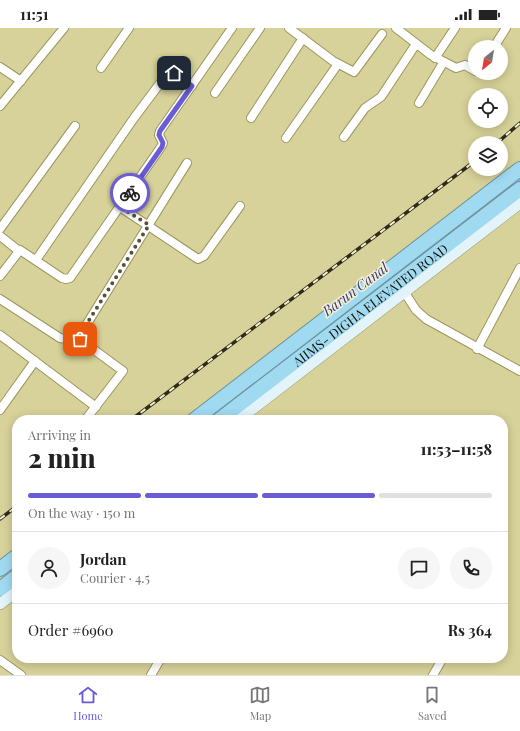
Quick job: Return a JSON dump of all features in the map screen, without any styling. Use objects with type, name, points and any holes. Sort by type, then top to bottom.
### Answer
[{"type":"highway","name":"AIIMS- DIGHA ELEVATED ROAD","points":[[200,415],[520,169]]},
{"type":"highway","name":"AIIMS- DIGHA ELEVATED ROAD","points":[[226,415],[520,189]]},
{"type":"highway","points":[[0,569],[12,560]]},
{"type":"highway","points":[[0,589],[12,580]]},
{"type":"main road","points":[[245,415],[520,203]]},
{"type":"main road","points":[[0,604],[12,594]]},
{"type":"street","points":[[0,106],[64,28]]},
{"type":"street","points":[[101,68],[129,28]]},
{"type":"street","points":[[0,236],[19,251],[36,260],[62,278],[70,278],[162,147],[163,143],[159,135],[160,131],[232,28]]},
{"type":"street","points":[[215,93],[260,28]]},
{"type":"street","points":[[289,28],[338,64],[350,71],[356,72],[382,34]]},
{"type":"street","points":[[435,58],[455,28]]},
{"type":"street","points":[[498,40],[506,28]]},
{"type":"street","points":[[400,29],[416,44],[443,63],[456,68],[465,65],[468,67]]},
{"type":"street","points":[[251,118],[303,38]]},
{"type":"street","points":[[344,137],[365,108],[379,100],[416,44]]},
{"type":"street","points":[[419,103],[443,63]]},
{"type":"street","points":[[286,138],[338,64]]},
{"type":"street","points":[[0,67],[21,81]]},
{"type":"street","points":[[36,260],[134,118],[167,74],[173,72],[192,86]]},
{"type":"street","points":[[0,228],[75,126]]},
{"type":"street","points":[[0,299],[60,338],[66,339],[79,337],[187,163]]},
{"type":"street","points":[[120,207],[149,225],[194,257],[200,259],[240,206]]},
{"type":"street","points":[[0,276],[19,251]]},
{"type":"street","points":[[477,349],[520,268]]},
{"type":"street","points":[[405,293],[416,310],[426,319],[477,349],[520,371]]},
{"type":"street","points":[[0,335],[96,407]]},
{"type":"street","points":[[79,337],[82,341],[123,371],[89,415]]},
{"type":"street","points":[[0,410],[36,361]]},
{"type":"street","points":[[0,660],[21,675]]},
{"type":"street","points":[[151,675],[158,663]]},
{"type":"street","points":[[434,675],[440,663]]},
{"type":"waterway","name":"Barun Canal","points":[[285,359],[520,179]]},
{"type":"railway","points":[[505,136],[520,123]]},
{"type":"railway","points":[[138,415],[468,166]]},
{"type":"railway","points":[[0,519],[12,510]]},
{"type":"way so far","points":[[80,339],[79,337],[81,333],[149,225],[120,207],[130,193]]},
{"type":"route","points":[[130,193],[162,147],[163,143],[159,132],[192,86],[174,73]]}]
